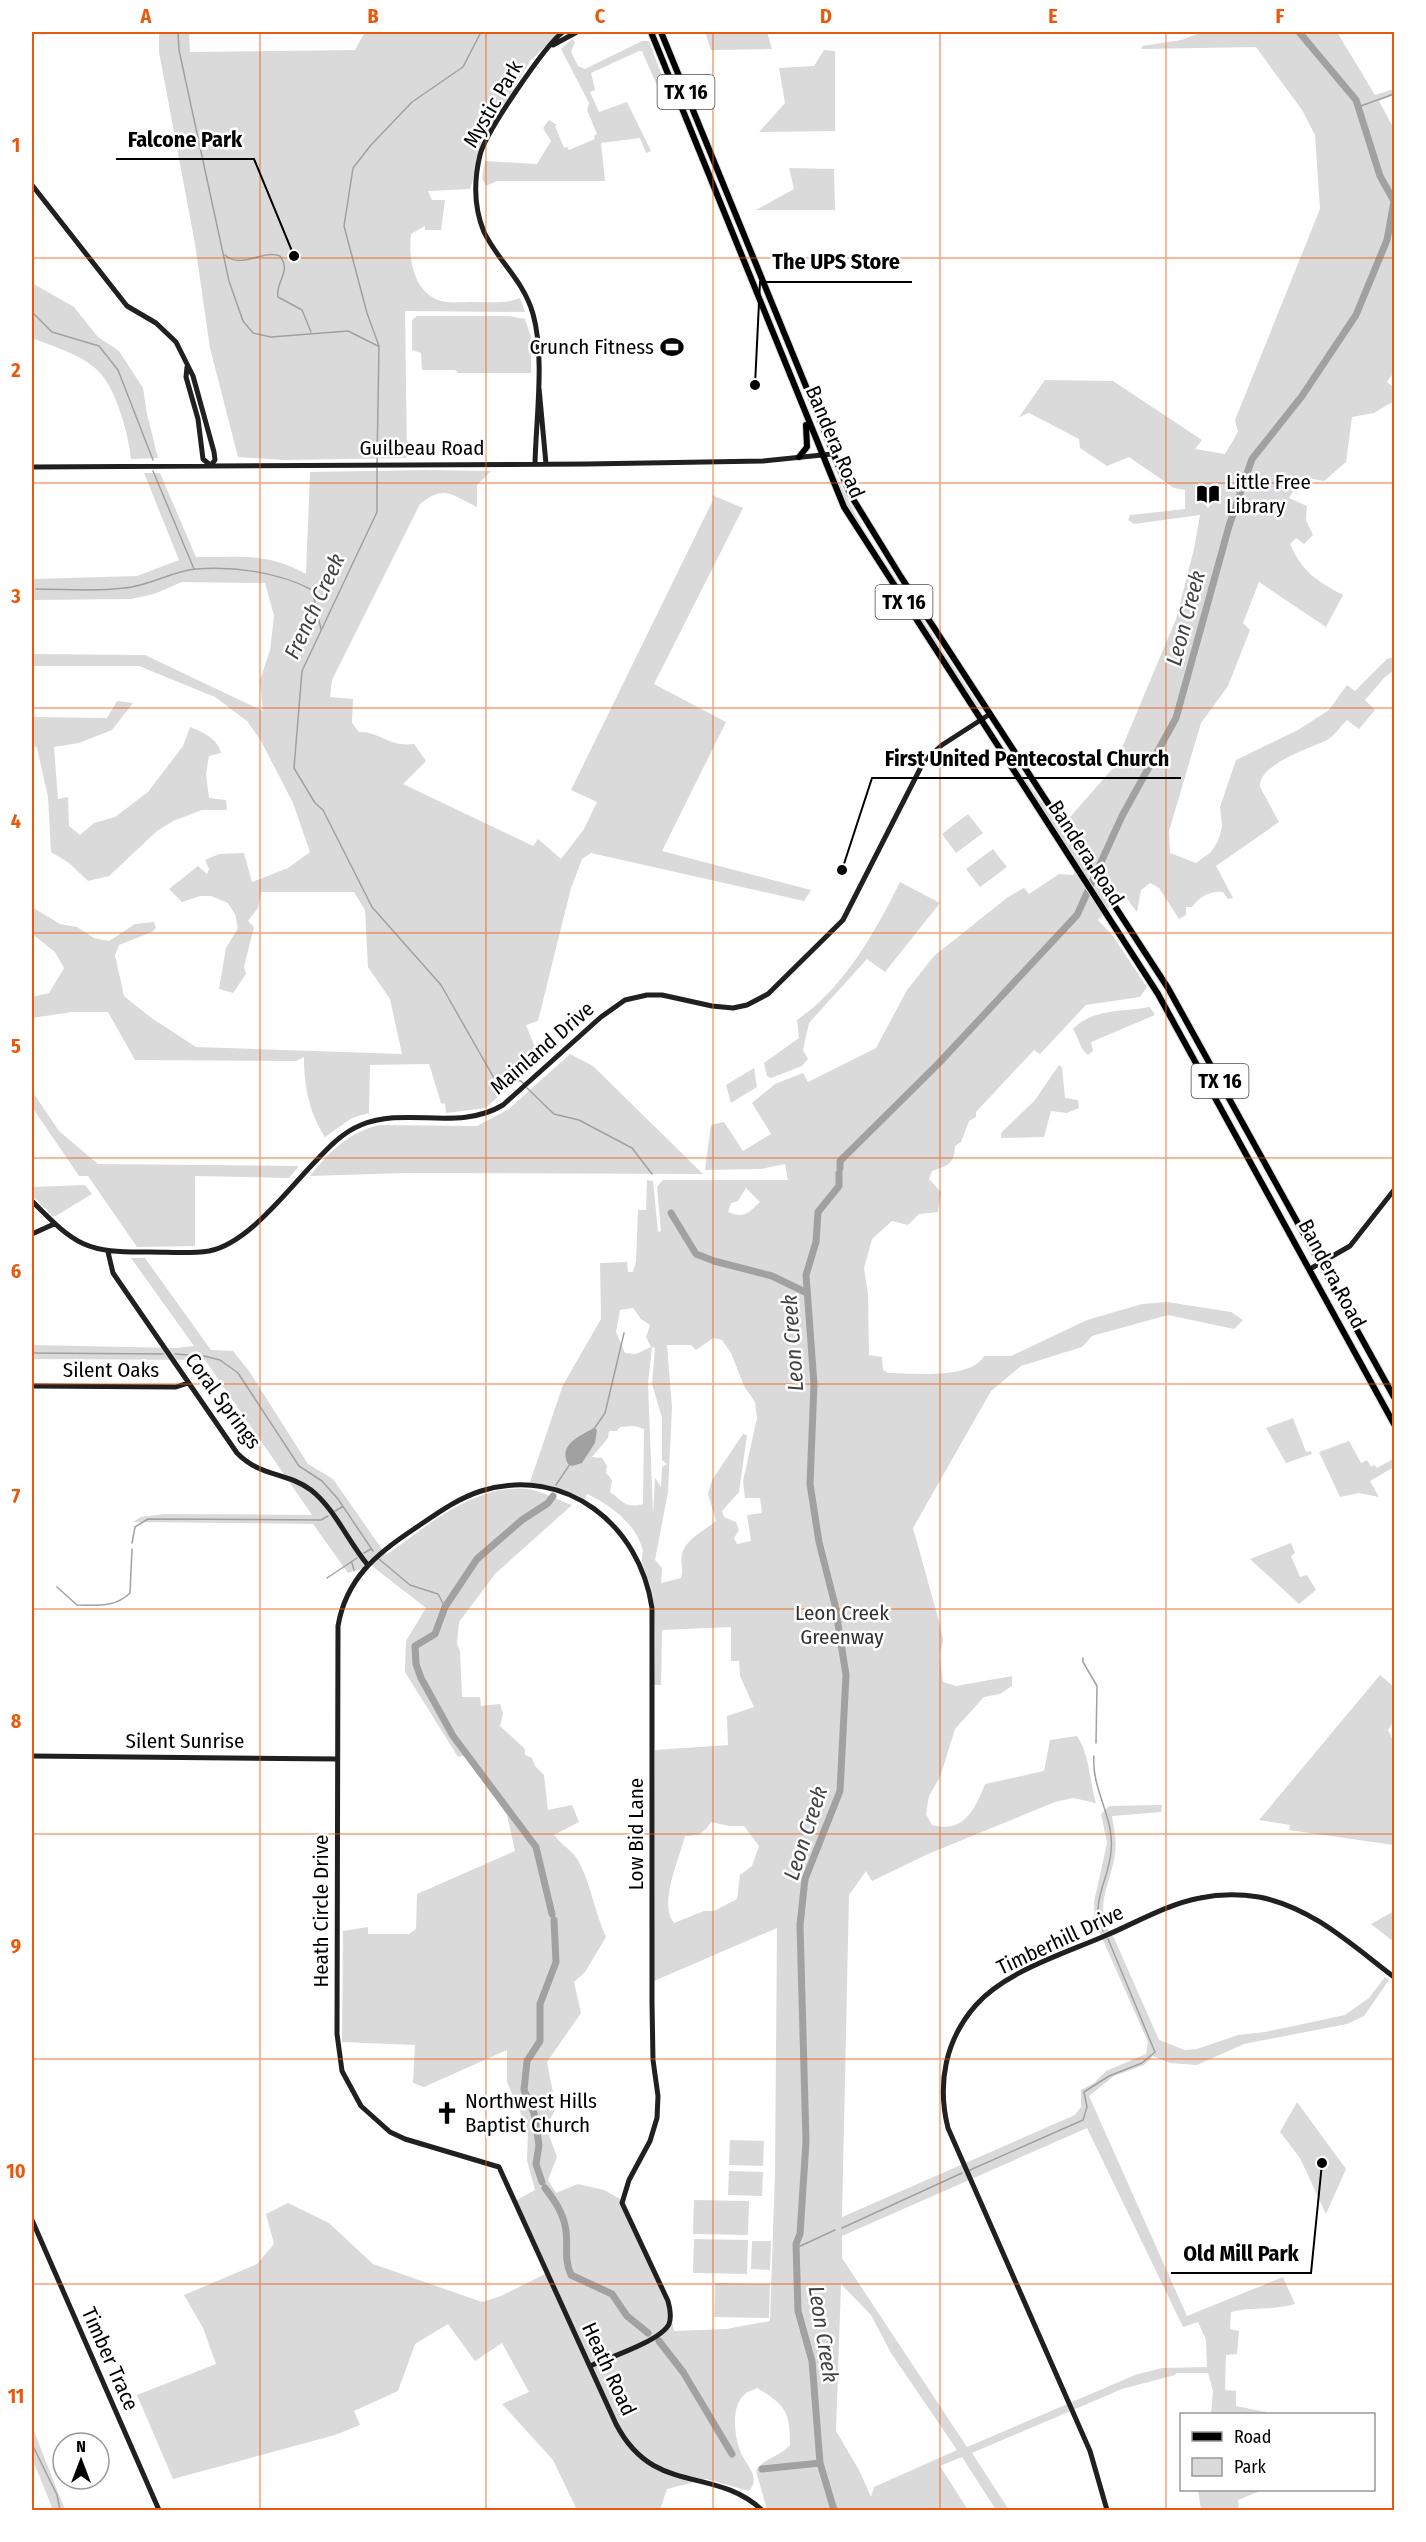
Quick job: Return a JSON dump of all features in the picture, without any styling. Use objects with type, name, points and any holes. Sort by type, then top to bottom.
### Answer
[{"type":"main road","name":"Bandera Road","points":[[651,32],[804,413],[817,454],[843,507],[1158,994],[1207,1079],[1395,1424]]},
{"type":"main road","name":"Bandera Road","points":[[661,32],[850,494],[871,530],[1084,855],[1168,988],[1395,1397]]},
{"type":"main road","points":[[799,457],[807,442],[804,413]]},
{"type":"main road","points":[[1207,1079],[1216,1074]]},
{"type":"street","name":"Mystic Park","points":[[535,464],[539,386],[538,346],[534,315],[518,280],[496,252],[484,231],[477,208],[476,188],[480,153],[535,63],[553,45],[555,38],[563,32]]},
{"type":"street","name":"Mystic Park","points":[[553,45],[559,44],[578,32]]},
{"type":"street","points":[[32,185],[127,306],[156,323],[172,336],[193,376],[214,452],[215,460],[210,466],[203,459],[198,419],[186,377],[187,367]]},
{"type":"street","name":"Mystic Park","points":[[539,386],[542,396],[546,464]]},
{"type":"street","name":"Guilbeau Road","points":[[32,467],[763,461],[831,451]]},
{"type":"street","name":"Mainland Drive","points":[[32,1201],[54,1224],[76,1242],[108,1252],[195,1252],[223,1247],[248,1230],[324,1153],[354,1128],[384,1119],[475,1118],[496,1110],[613,1008],[632,998],[662,995],[712,1006],[733,1008],[755,1002],[770,992],[843,920],[924,761],[942,745],[990,714]]},
{"type":"street","points":[[1310,1269],[1350,1246],[1395,1190]]},
{"type":"street","points":[[32,1234],[54,1224]]},
{"type":"street","name":"Coral Springs","points":[[108,1252],[113,1273],[243,1459],[258,1470],[292,1480],[312,1491],[367,1564]]},
{"type":"street","name":"Silent Oaks","points":[[32,1386],[176,1387],[188,1383]]},
{"type":"street","name":"Low Bid Lane","points":[[367,1564],[455,1502],[481,1491],[522,1485],[563,1493],[599,1513],[627,1541],[647,1580],[652,1620],[652,2003],[653,2060],[658,2106],[650,2141],[629,2180],[621,2203],[668,2301],[671,2316],[661,2334],[590,2366]]},
{"type":"street","name":"Heath Circle Drive","points":[[367,1564],[347,1593],[338,1626],[337,2034],[342,2071],[361,2106],[390,2132],[405,2139],[499,2167]]},
{"type":"street","name":"Silent Sunrise","points":[[32,1756],[338,1759]]},
{"type":"street","name":"Timberhill Drive","points":[[1107,2511],[1090,2451],[948,2128],[943,2099],[944,2072],[950,2049],[960,2026],[985,1996],[1019,1974],[1166,1909],[1200,1898],[1258,1897],[1303,1912],[1327,1926],[1395,1977]]},
{"type":"street","name":"Heath Road","points":[[499,2167],[620,2433],[640,2457],[657,2469],[676,2477],[739,2493],[762,2511]]},
{"type":"street","name":"Timber Trace","points":[[32,2220],[159,2511]]},
{"type":"green space","points":[[159,32],[189,32],[190,52],[355,50],[365,32],[560,32],[530,61],[487,134],[470,189],[428,191],[432,200],[445,200],[441,230],[425,230],[425,226],[411,234],[412,266],[415,276],[420,285],[435,299],[446,302],[497,302],[520,298],[525,312],[405,311],[407,458],[285,460],[238,457],[210,348],[195,244],[159,52]]},
{"type":"green space","points":[[705,32],[767,32],[772,49],[711,50]]},
{"type":"green space","name":"Leon Creek Greenway","points":[[1203,32],[1337,32],[1375,95],[1394,89],[1394,95],[1379,101],[1394,129],[1394,372],[1387,382],[1394,388],[1394,401],[1374,413],[1352,417],[1346,462],[1324,481],[1302,477],[1289,498],[1307,506],[1306,520],[1313,535],[1304,544],[1296,538],[1290,544],[1295,554],[1312,575],[1343,595],[1326,627],[1259,582],[1243,623],[1250,630],[1228,686],[1201,723],[1169,831],[1170,853],[1196,863],[1211,852],[1218,841],[1222,827],[1220,807],[1236,760],[1298,730],[1329,710],[1347,685],[1355,691],[1387,659],[1394,657],[1394,670],[1365,700],[1375,710],[1359,729],[1347,720],[1327,740],[1287,758],[1267,771],[1260,787],[1279,822],[1216,866],[1233,898],[1228,899],[1223,892],[1210,893],[1198,900],[1192,907],[1186,907],[1186,915],[1179,919],[1159,888],[1150,883],[1141,890],[1137,912],[1122,892],[1098,920],[1112,935],[1147,987],[1140,997],[1086,1005],[1040,1054],[1034,1050],[976,1112],[976,1117],[969,1121],[961,1142],[955,1146],[952,1161],[932,1171],[929,1179],[941,1192],[938,1212],[919,1214],[908,1225],[892,1221],[872,1239],[864,1268],[868,1294],[869,1355],[882,1357],[883,1370],[888,1373],[940,1374],[967,1369],[977,1364],[984,1356],[1011,1356],[1087,1320],[1142,1304],[1167,1302],[1231,1312],[1243,1320],[1234,1329],[1168,1315],[1092,1336],[1082,1347],[1021,1366],[991,1391],[913,1528],[943,1640],[940,1655],[943,1682],[956,1686],[1012,1676],[1012,1686],[1000,1694],[984,1697],[955,1729],[940,1777],[929,1796],[926,1814],[932,1825],[943,1827],[960,1823],[972,1810],[985,1784],[1044,1771],[1050,1740],[1077,1736],[1087,1759],[1096,1803],[1073,1798],[1055,1802],[928,1854],[872,1881],[866,1871],[849,1895],[842,2217],[1075,2115],[1081,2107],[1081,2090],[1094,2083],[1106,2071],[1146,2054],[1148,2042],[1095,1922],[1094,1902],[1107,1843],[1101,1814],[1109,1806],[1162,1805],[1161,1812],[1112,1816],[1116,1849],[1103,1907],[1107,1928],[1114,1938],[1159,2040],[1185,2050],[1197,2049],[1238,2035],[1265,2032],[1345,2015],[1369,1998],[1385,1977],[1389,1980],[1364,2016],[1347,2024],[1244,2044],[1197,2065],[1170,2063],[1153,2056],[1144,2065],[1114,2076],[1089,2096],[1187,2316],[1283,2277],[1295,2304],[1231,2312],[1230,2329],[1239,2331],[1237,2354],[1226,2355],[1225,2390],[1236,2391],[1236,2406],[1266,2413],[1211,2413],[1213,2391],[1208,2373],[1176,2373],[1122,2389],[972,2453],[1009,2510],[996,2510],[962,2457],[940,2466],[968,2510],[767,2510],[756,2471],[759,2466],[790,2445],[790,2434],[784,2410],[774,2399],[757,2388],[746,2393],[740,2400],[735,2416],[738,2443],[754,2477],[749,2491],[706,2479],[667,2489],[660,2510],[576,2508],[553,2460],[502,2404],[529,2392],[502,2343],[475,2361],[448,2324],[415,2344],[398,2391],[354,2411],[360,2425],[335,2435],[173,2479],[137,2395],[216,2364],[203,2328],[184,2295],[257,2264],[274,2244],[266,2214],[288,2203],[329,2223],[373,2264],[482,2302],[501,2296],[547,2273],[515,2201],[535,2190],[527,2160],[528,2130],[507,2082],[507,2050],[424,2087],[413,2083],[415,2045],[342,2042],[343,1931],[368,1927],[368,1934],[409,1934],[416,1929],[417,1894],[515,1851],[507,1815],[464,1755],[458,1757],[405,1672],[406,1641],[426,1608],[372,1566],[348,1573],[313,1524],[133,1522],[141,1517],[164,1514],[312,1515],[205,1360],[32,1359],[32,1345],[176,1348],[194,1346],[131,1258],[145,1258],[211,1350],[233,1351],[249,1371],[308,1464],[333,1479],[386,1555],[452,1509],[489,1493],[508,1489],[528,1489],[572,1505],[495,1574],[459,1622],[457,1644],[460,1651],[462,1697],[480,1697],[481,1706],[500,1704],[503,1714],[500,1726],[525,1749],[525,1755],[532,1758],[535,1766],[544,1775],[548,1810],[572,1805],[579,1822],[554,1835],[579,1862],[606,1937],[585,1972],[574,1982],[581,2013],[547,2062],[556,2108],[546,2127],[557,2157],[548,2180],[556,2193],[578,2184],[604,2190],[622,2200],[669,2306],[674,2331],[726,2329],[770,2321],[775,2172],[777,1928],[654,1981],[655,1750],[728,1745],[727,1716],[754,1707],[740,1676],[739,1661],[731,1661],[731,1627],[662,1630],[661,1685],[654,1685],[654,1604],[642,1562],[643,1550],[639,1539],[628,1523],[612,1509],[587,1494],[585,1499],[562,1489],[530,1482],[563,1385],[601,1319],[600,1263],[627,1262],[628,1272],[633,1272],[636,1261],[638,1210],[646,1210],[647,1180],[653,1181],[658,1232],[661,1231],[657,1187],[663,1180],[788,1180],[785,1164],[761,1169],[705,1170],[711,1125],[724,1122],[743,1151],[771,1134],[752,1103],[775,1084],[803,1073],[808,1082],[876,1048],[907,990],[934,956],[1008,897],[1024,888],[1029,894],[1059,874],[1073,875],[1079,866],[988,725],[1082,861],[1090,850],[1070,817],[1114,767],[1176,619],[1200,515],[1134,524],[1128,520],[1130,515],[1185,509],[1185,490],[1174,488],[1129,457],[1107,466],[1080,448],[1079,439],[1029,413],[1019,417],[1045,380],[1113,381],[1202,440],[1195,449],[1225,454],[1238,432],[1235,420],[1320,209],[1315,135],[1302,110],[1256,47],[1142,49],[1142,46],[1181,40]],"holes":[[[746,1188],[760,1202],[742,1215],[728,1212],[731,1203],[738,1201]],[[633,1308],[641,1319],[650,1325],[646,1337],[651,1347],[636,1354],[625,1353],[616,1332],[620,1310]],[[713,1338],[722,1340],[731,1353],[744,1386],[755,1402],[757,1418],[743,1481],[745,1498],[760,1498],[762,1513],[747,1515],[751,1541],[737,1544],[734,1538],[739,1530],[736,1522],[724,1517],[722,1511],[739,1492],[747,1435],[743,1434],[712,1480],[708,1494],[716,1521],[687,1544],[682,1554],[681,1578],[661,1583],[662,1568],[655,1560],[668,1492],[672,1407],[667,1345],[691,1345],[696,1350]],[[652,1347],[655,1348],[652,1384],[662,1418],[662,1460],[667,1464],[662,1467],[661,1487],[655,1478],[653,1515],[648,1383]],[[634,1426],[644,1429],[643,1504],[628,1505],[610,1492],[612,1480],[606,1473],[607,1466],[602,1458],[592,1457],[608,1438],[609,1431],[617,1431],[620,1427]],[[711,1822],[729,1826],[744,1826],[759,1846],[752,1866],[740,1875],[737,1899],[714,1911],[704,1911],[674,1923],[668,1904],[669,1893],[685,1836],[701,1833]],[[1087,2128],[1183,2327],[1198,2322],[1206,2340],[1207,2367],[1162,2368],[1135,2375],[967,2447],[842,2258],[842,2236]],[[841,2284],[871,2315],[891,2353],[957,2450],[874,2487],[871,2497],[859,2470],[836,2431]]]},
{"type":"green space","points":[[572,39],[575,42],[571,52],[578,66],[585,69],[642,41],[649,41],[665,84],[658,88],[642,51],[639,51],[591,73],[595,90],[590,92],[599,112],[627,102],[651,151],[646,153],[640,138],[601,143],[605,181],[497,181],[486,186],[482,178],[485,161],[537,164],[551,141],[543,128],[549,120],[557,125],[555,126],[564,148],[567,147],[569,150],[595,139],[594,136],[597,134],[587,110],[589,103],[561,49]]},
{"type":"green space","points":[[824,50],[835,51],[835,131],[759,132],[785,103],[779,68],[814,66]]},
{"type":"green space","points":[[789,168],[834,169],[835,210],[756,210],[794,189]]},
{"type":"green space","points":[[32,283],[74,307],[98,337],[119,351],[143,388],[158,458],[131,459],[125,427],[113,393],[95,368],[69,352],[32,338]]},
{"type":"green space","points":[[417,316],[509,316],[525,319],[531,337],[531,373],[458,373],[455,370],[422,370],[421,353],[412,350],[412,320]]},
{"type":"green space","points":[[828,460],[863,529],[981,709],[979,710],[846,505]]},
{"type":"green space","points":[[491,471],[477,485],[477,507],[442,493],[420,504],[332,680],[330,697],[353,699],[352,723],[359,732],[373,734],[397,743],[414,744],[426,761],[403,784],[533,846],[538,839],[561,859],[584,829],[597,802],[571,790],[713,500],[712,495],[743,508],[654,684],[726,722],[662,851],[811,890],[804,901],[591,853],[582,859],[571,888],[538,1021],[526,1025],[536,1050],[546,1057],[485,1108],[446,1113],[445,1104],[441,1103],[429,1064],[370,1065],[369,1113],[352,1118],[325,1137],[308,1098],[304,1057],[296,1061],[135,1060],[108,1012],[72,1012],[32,1018],[32,997],[49,993],[64,968],[55,952],[32,934],[32,907],[60,924],[77,927],[94,938],[109,941],[135,924],[154,922],[156,928],[152,932],[119,945],[115,955],[124,996],[150,1017],[196,1047],[402,1054],[390,999],[368,967],[365,910],[354,892],[261,892],[258,908],[248,921],[254,927],[244,967],[246,974],[233,993],[219,989],[226,948],[238,928],[235,914],[228,903],[211,896],[200,896],[182,902],[169,889],[198,866],[207,874],[209,869],[205,860],[219,854],[244,853],[252,882],[288,868],[310,852],[293,803],[261,741],[247,721],[215,697],[139,666],[32,666],[32,654],[145,655],[263,711],[260,680],[270,650],[274,616],[265,583],[182,582],[154,594],[131,599],[32,600],[32,579],[137,576],[179,560],[144,473],[160,473],[196,557],[265,559],[306,574],[310,472]]},
{"type":"green space","points":[[117,701],[133,703],[112,730],[79,743],[54,747],[58,799],[68,797],[69,826],[80,835],[94,823],[115,817],[148,792],[183,746],[190,727],[209,737],[219,748],[221,753],[209,756],[206,774],[209,798],[226,800],[227,810],[202,810],[173,821],[157,831],[109,876],[88,881],[69,863],[51,852],[48,797],[37,748],[32,744],[32,717],[107,718]]},
{"type":"green space","points":[[968,814],[983,833],[956,853],[942,834]]},
{"type":"green space","points":[[993,849],[1007,867],[980,887],[966,869]]},
{"type":"green space","points":[[900,882],[940,903],[885,972],[867,959],[809,1023],[803,1050],[808,1059],[802,1066],[771,1078],[767,1076],[764,1063],[799,1038],[797,1020],[830,992],[844,975],[869,939]]},
{"type":"green space","points":[[1150,1007],[1155,1015],[1091,1042],[1093,1051],[1088,1055],[1083,1050],[1073,1029],[1081,1022],[1099,1014]]},
{"type":"green space","points":[[570,1054],[593,1066],[703,1174],[406,1173],[310,1176],[341,1144],[369,1128],[380,1125],[477,1126],[509,1109]]},
{"type":"green space","points":[[1059,1065],[1062,1067],[1065,1098],[1078,1100],[1079,1108],[1067,1113],[1051,1111],[1044,1137],[1001,1138],[1001,1133],[1035,1100]]},
{"type":"green space","points":[[754,1068],[757,1087],[731,1103],[726,1085]]},
{"type":"green space","points":[[32,1091],[59,1131],[98,1164],[299,1166],[289,1178],[195,1176],[195,1246],[137,1247],[88,1176],[79,1176],[32,1107]]},
{"type":"green space","points":[[85,1185],[92,1194],[54,1217],[32,1195],[32,1187]]},
{"type":"green space","points":[[1293,1418],[1306,1452],[1311,1451],[1312,1454],[1286,1463],[1266,1428]]},
{"type":"green space","points":[[1349,1441],[1361,1463],[1367,1460],[1371,1467],[1374,1465],[1377,1468],[1393,1459],[1394,1454],[1394,1467],[1370,1481],[1379,1497],[1359,1493],[1340,1497],[1319,1452]]},
{"type":"green space","points":[[1291,1543],[1295,1553],[1291,1556],[1300,1577],[1307,1575],[1316,1590],[1299,1604],[1250,1559]]},
{"type":"green space","points":[[1380,1675],[1394,1687],[1394,1721],[1388,1730],[1394,1742],[1394,1845],[1289,1830],[1290,1825],[1259,1820]]},
{"type":"green space","points":[[1394,1911],[1394,1942],[1371,1924]]},
{"type":"green space","points":[[1297,2102],[1346,2169],[1326,2214],[1300,2158],[1280,2132]]},
{"type":"green space","points":[[730,2140],[764,2141],[763,2166],[729,2165]]},
{"type":"green space","points":[[729,2171],[763,2172],[762,2196],[728,2195]]},
{"type":"green space","points":[[694,2200],[749,2201],[748,2235],[693,2234]]},
{"type":"green space","points":[[694,2239],[748,2240],[747,2274],[693,2273]]},
{"type":"green space","points":[[752,2241],[771,2241],[770,2270],[751,2269]]},
{"type":"green space","points":[[715,2283],[770,2284],[769,2318],[714,2317]]},
{"type":"green space","points":[[32,2426],[51,2474],[51,2491],[58,2491],[65,2510],[53,2510],[32,2458]]},
{"type":"green space","points":[[1198,2491],[1260,2491],[1238,2500],[1239,2510],[1201,2510]]},
{"type":"shaded area","points":[[594,1428],[597,1430],[595,1443],[582,1463],[572,1466],[568,1464],[566,1451],[568,1446]]},
{"type":"waterway","points":[[178,32],[179,50],[229,281],[243,321],[253,333],[271,337],[348,331],[378,346]]},
{"type":"waterway","name":"French Creek","points":[[377,463],[379,346],[367,313],[344,226],[353,168],[371,145],[412,102],[463,67],[481,32]]},
{"type":"waterway","name":"Leon Creek","points":[[840,1168],[840,1161],[938,1064],[1077,915],[1122,816],[1176,718],[1229,526],[1252,459],[1302,396],[1356,315],[1387,240],[1394,201],[1380,176],[1356,100],[1299,32]]},
{"type":"waterway","points":[[1358,107],[1394,94]]},
{"type":"waterway","points":[[225,255],[238,260],[266,255],[280,256],[284,272],[278,297],[302,310],[311,332]]},
{"type":"waterway","points":[[32,312],[52,332],[99,346],[118,370],[153,460]]},
{"type":"waterway","name":"French Creek","points":[[377,468],[377,512],[302,671],[294,768],[315,803],[323,810],[372,907],[441,985],[494,1078],[521,1081],[524,1084]]},
{"type":"waterway","points":[[153,471],[194,569]]},
{"type":"waterway","points":[[36,589],[91,590],[133,587],[195,569],[225,568],[255,572],[285,579],[312,590],[321,629]]},
{"type":"waterway","name":"French Creek","points":[[527,1088],[554,1114],[579,1120],[632,1148],[652,1174]]},
{"type":"waterway","name":"Leon Creek","points":[[834,2510],[820,2463],[812,2361],[798,2311],[796,2244],[800,2234],[806,2142],[800,1925],[805,1879],[840,1791],[846,1675],[835,1605],[819,1542],[810,1484],[814,1384],[806,1275],[816,1242],[818,1212],[839,1186],[839,1173]]},
{"type":"waterway","name":"French Creek","points":[[671,1213],[696,1254],[772,1276],[805,1292]]},
{"type":"waterway","points":[[594,1429],[605,1413],[624,1333]]},
{"type":"waterway","points":[[32,1353],[163,1354]]},
{"type":"waterway","points":[[175,1354],[204,1356],[220,1360],[238,1373],[299,1466],[322,1481],[338,1499],[373,1551]]},
{"type":"waterway","points":[[556,1485],[570,1464]]},
{"type":"waterway","points":[[552,1914],[536,1847],[453,1736],[421,1678],[416,1664],[415,1646],[435,1634],[445,1607],[477,1559],[522,1520],[548,1503],[553,1496]]},
{"type":"waterway","points":[[335,1511],[342,1507]]},
{"type":"waterway","points":[[132,1543],[135,1527],[148,1519],[321,1520],[328,1516]]},
{"type":"waterway","points":[[57,1587],[77,1605],[105,1605],[124,1598],[130,1593],[132,1549]]},
{"type":"waterway","points":[[364,1553],[371,1549]]},
{"type":"waterway","points":[[327,1578],[357,1558]]},
{"type":"waterway","points":[[379,1559],[410,1585],[438,1594],[445,1607]]},
{"type":"waterway","points":[[352,1563],[354,1570]]},
{"type":"waterway","points":[[1083,1658],[1097,1686],[1096,1743]]},
{"type":"waterway","points":[[1094,1756],[1096,1780],[1107,1815],[1111,1839],[1110,1862],[1098,1910],[1103,1931]]},
{"type":"waterway","points":[[542,2182],[536,2164],[539,2145],[534,2113],[524,2090],[527,2061],[540,2041],[540,2004],[556,1962],[554,1920]]},
{"type":"waterway","points":[[970,2170],[1083,2120],[1087,2107],[1084,2092],[1109,2076],[1142,2063],[1155,2052],[1108,1939]]},
{"type":"waterway","points":[[842,2228],[962,2173]]},
{"type":"waterway","points":[[545,2188],[556,2203],[563,2219],[571,2275],[612,2294],[627,2316],[648,2333]]},
{"type":"waterway","points":[[796,2248],[835,2230]]},
{"type":"waterway","points":[[659,2341],[683,2372],[732,2454]]},
{"type":"waterway","points":[[32,2444],[57,2495],[60,2510]]},
{"type":"waterway","points":[[762,2469],[820,2463]]},
{"type":"place","name":"Falcone Park","points":[[294,256]]},
{"type":"place","name":"Crunch Fitness","points":[[672,347]]},
{"type":"place","name":"The UPS Store","points":[[755,385]]},
{"type":"place","name":"Little Free Library","points":[[1208,494]]},
{"type":"place","name":"First United Pentecostal Church","points":[[842,870]]},
{"type":"place","name":"Northwest Hills Baptist Church","points":[[447,2113]]},
{"type":"place","name":"Old Mill Park","points":[[1322,2163]]}]
